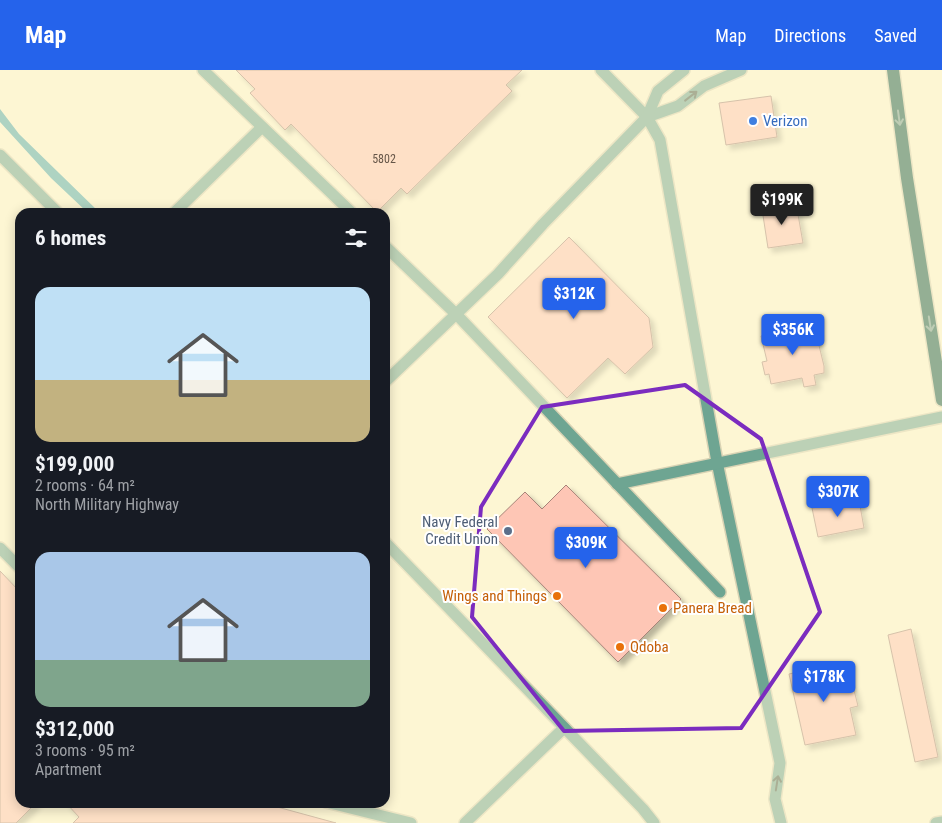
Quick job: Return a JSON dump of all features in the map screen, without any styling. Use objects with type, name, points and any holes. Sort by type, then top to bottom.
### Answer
[{"type":"main road","points":[[893,70],[908,187],[942,400]]},
{"type":"lane","points":[[203,70],[347,208]]},
{"type":"lane","points":[[601,70],[647,117],[660,140],[717,462],[780,764],[775,799],[781,823]]},
{"type":"lane","points":[[390,377],[457,315],[647,117],[658,92],[684,70]]},
{"type":"lane","points":[[647,117],[678,106],[704,86],[741,70]]},
{"type":"lane","points":[[179,208],[262,127]]},
{"type":"lane","points":[[0,155],[54,208]]},
{"type":"lane","points":[[390,251],[457,315],[720,592]]},
{"type":"lane","points":[[617,484],[942,417]]},
{"type":"lane","points":[[390,547],[642,808],[654,823]]},
{"type":"lane","points":[[0,548],[15,563]]},
{"type":"lane","points":[[465,823],[564,728]]},
{"type":"lane","points":[[350,808],[411,823]]},
{"type":"lane","points":[[642,808],[663,823]]},
{"type":"lane","points":[[936,823],[942,822]]},
{"type":"highlighted area","points":[[685,385],[761,439],[820,612],[741,728],[564,731],[472,617],[481,507],[542,407]]},
{"type":"water","points":[[0,109],[19,134],[95,208],[83,208],[51,178],[0,122]]},
{"type":"building","points":[[236,70],[522,70],[506,85],[512,91],[407,194],[401,188],[381,208],[373,208],[291,124],[285,130],[250,93],[255,89]]},
{"type":"building","points":[[771,96],[777,137],[726,145],[719,103]]},
{"type":"building","points":[[796,203],[803,243],[768,248],[762,209]]},
{"type":"building","points":[[569,237],[649,318],[653,347],[625,374],[608,358],[567,398],[488,317]]},
{"type":"building","points":[[814,325],[824,366],[824,373],[814,375],[816,385],[804,387],[802,378],[771,384],[769,374],[765,375],[762,362],[767,361],[761,336]]},
{"type":"building","points":[[566,485],[681,599],[618,662],[487,529],[525,492],[542,509]]},
{"type":"building","points":[[859,500],[864,528],[818,537],[812,508]]},
{"type":"building","points":[[0,571],[15,587],[15,808],[31,808],[16,823],[0,823]]},
{"type":"building","points":[[911,629],[938,757],[915,762],[888,635]]},
{"type":"building","points":[[841,662],[847,686],[853,686],[858,706],[850,708],[856,735],[805,745],[789,674]]},
{"type":"building","points":[[71,808],[281,808],[336,823],[73,823],[79,817]]},
{"type":"place","name":"Verizon","points":[[753,121]]},
{"type":"place","name":"Navy Federal Credit Union","points":[[508,531]]},
{"type":"place","name":"Wings and Things","points":[[557,596]]},
{"type":"place","name":"Panera Bread","points":[[663,608]]},
{"type":"place","name":"Qdoba","points":[[620,647]]}]
